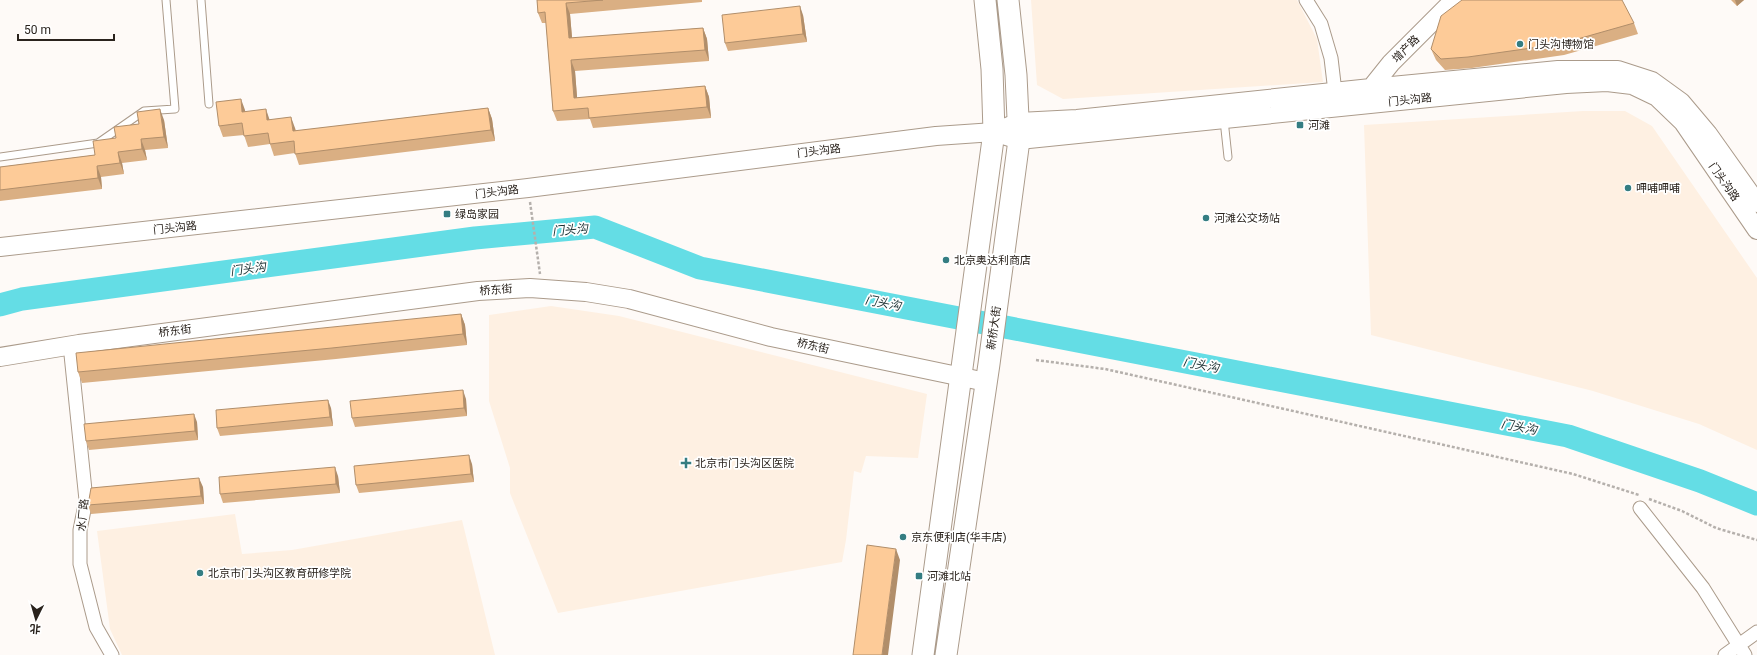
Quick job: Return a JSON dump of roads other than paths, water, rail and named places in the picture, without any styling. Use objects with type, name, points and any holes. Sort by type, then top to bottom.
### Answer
[{"type":"main road","points":[[923,655],[994,132],[992,69],[985,0]]},
{"type":"main road","name":"新桥大街","points":[[946,655],[1002,272],[1019,131],[1016,75],[1008,0]]},
{"type":"street","points":[[1306,0],[1321,24],[1329,51],[1335,92]]},
{"type":"street","name":"增产路","points":[[1372,96],[1391,63],[1454,0]]},
{"type":"street","name":"门头沟路","points":[[0,247],[528,188],[936,136],[1019,131],[1078,119],[1223,111],[1372,96],[1558,70],[1618,70],[1652,81],[1681,102],[1708,134],[1757,203]]},
{"type":"street","name":"门头沟路","points":[[1223,111],[1335,92],[1372,96],[1607,82],[1632,85],[1657,96],[1682,122],[1757,230]]},
{"type":"street","name":"桥东街","points":[[0,357],[70,345],[478,291],[542,288],[586,292],[629,299],[771,337],[986,382]]},
{"type":"street","name":"水厂路","points":[[70,345],[86,500],[80,530],[80,564],[96,627],[112,655]]},
{"type":"street","points":[[1643,501],[1702,588],[1742,651]]},
{"type":"street","points":[[1726,655],[1742,651],[1757,632]]},
{"type":"lane","points":[[0,158],[98,143],[144,111],[175,109],[166,0]]},
{"type":"lane","points":[[201,0],[209,104]]},
{"type":"lane","points":[[1223,111],[1228,157]]},
{"type":"waterway","name":"门头沟","points":[[0,305],[22,299],[475,238],[595,227],[700,268],[1568,436],[1700,481],[1757,504]]},
{"type":"place","name":"门头沟博物馆","points":[[1520,44]]},
{"type":"place","name":"河滩","points":[[1300,125]]},
{"type":"place","name":"呷哺呷哺","points":[[1628,188]]},
{"type":"place","name":"绿岛家园","points":[[447,214]]},
{"type":"place","name":"河滩公交场站","points":[[1206,218]]},
{"type":"place","name":"北京奥达利商店","points":[[946,260]]},
{"type":"place","name":"北京市门头沟区医院","points":[[686,463]]},
{"type":"place","name":"京东便利店(华丰店)","points":[[903,537]]},
{"type":"place","name":"北京市门头沟区教育研修学院","points":[[200,573]]},
{"type":"place","name":"河滩北站","points":[[919,576]]}]
